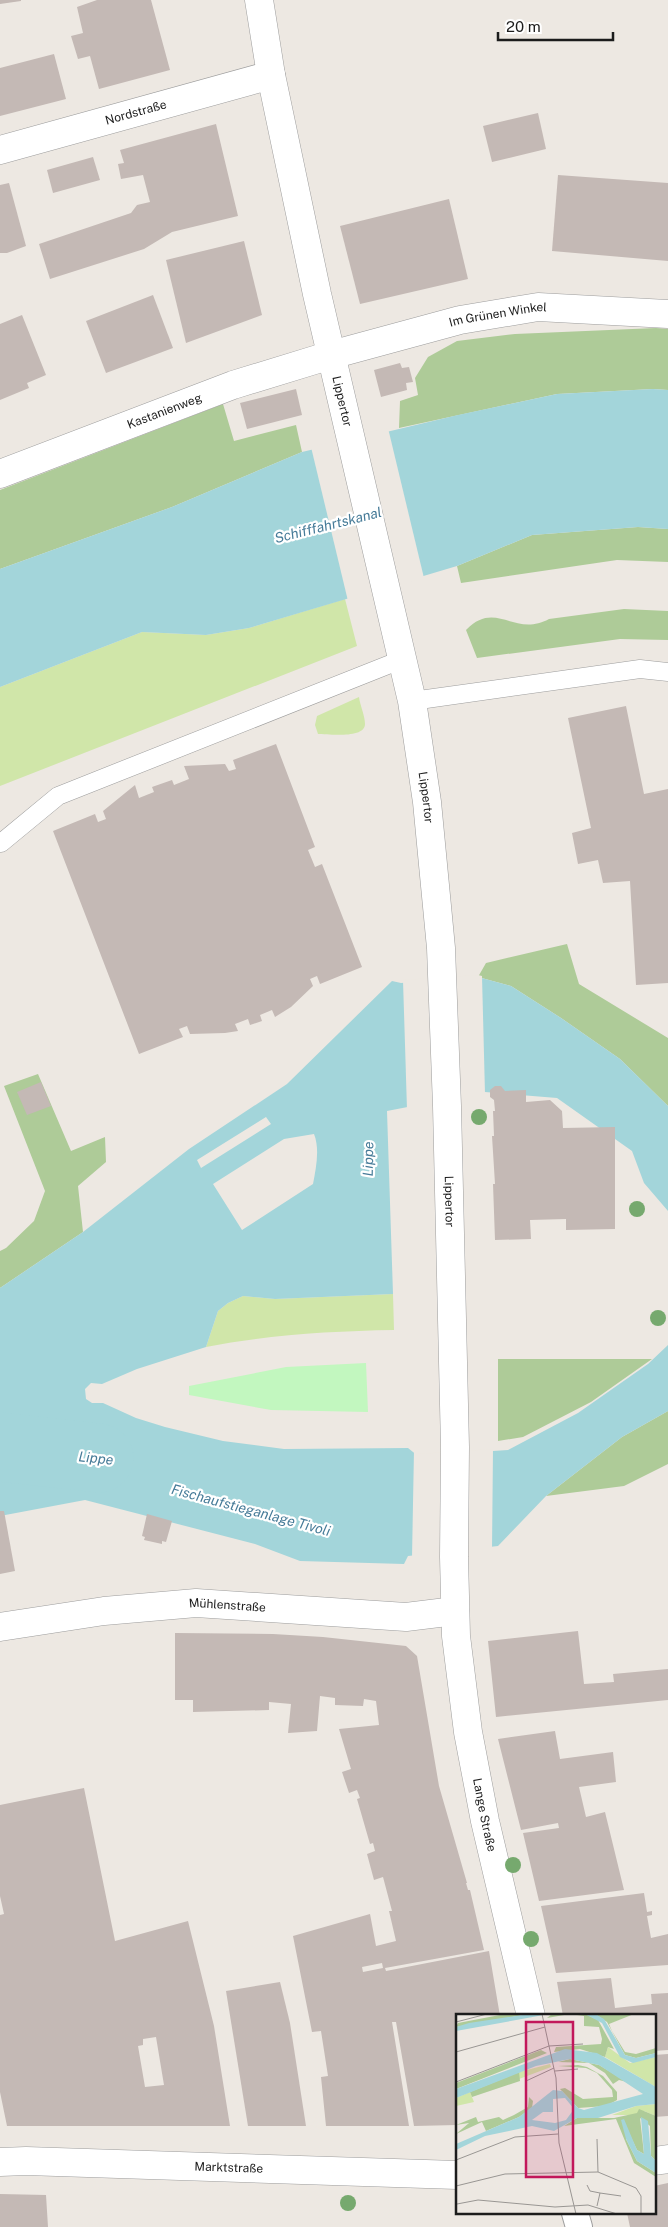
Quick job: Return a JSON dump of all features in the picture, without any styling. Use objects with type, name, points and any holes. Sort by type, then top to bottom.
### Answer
[{"type":"street","name":"Lippertor","points":[[259,0],[271,75],[330,355],[412,701],[427,802],[442,970],[447,1106],[455,1447],[455,1611]]},
{"type":"street","name":"Nordstraße","points":[[0,150],[271,75]]},
{"type":"street","name":"Im Grünen Winkel","points":[[330,355],[460,320],[538,307],[668,314]]},
{"type":"street","name":"Kastanienweg","points":[[0,474],[233,385],[330,355]]},
{"type":"street","name":"Mühlenstraße","points":[[0,1627],[104,1611],[196,1602],[406,1616],[455,1611]]},
{"type":"street","name":"Lange Straße","points":[[455,1611],[456,1636],[468,1732],[485,1821],[530,2014]]},
{"type":"street","name":"Marktstraße","points":[[0,2162],[456,2175]]},
{"type":"street","points":[[575,2214],[579,2227]]},
{"type":"lane","points":[[1,843],[58,796],[403,659]]},
{"type":"lane","points":[[412,701],[640,669],[668,672]]},
{"type":"green space","points":[[668,329],[668,390],[653,389],[557,394],[399,428],[400,401],[418,395],[415,378],[428,357],[457,341],[515,334]]},
{"type":"green space","points":[[223,404],[234,441],[296,425],[302,452],[172,507],[0,569],[0,490]]},
{"type":"green space","points":[[638,527],[668,529],[668,562],[617,560],[461,583],[457,566],[532,535]]},
{"type":"green space","points":[[345,599],[357,646],[0,786],[0,687],[142,632],[206,635],[249,628]]},
{"type":"green space","points":[[624,609],[668,611],[668,640],[620,639],[477,658],[466,630],[477,621],[487,618],[496,618],[515,623],[537,624],[549,619]]},
{"type":"green space","points":[[359,697],[365,721],[363,729],[353,734],[318,734],[315,725],[317,716]]},
{"type":"green space","points":[[567,944],[579,984],[668,1038],[668,1106],[620,1059],[561,1018],[511,986],[478,977],[486,963]]},
{"type":"green space","points":[[38,1074],[71,1151],[105,1137],[106,1162],[78,1186],[83,1232],[0,1288],[0,1251],[6,1248],[34,1221],[45,1191],[4,1086]]},
{"type":"green space","points":[[393,1294],[394,1330],[300,1334],[206,1347],[218,1311],[228,1303],[243,1296],[275,1299]]},
{"type":"green space","points":[[498,1359],[652,1359],[591,1402],[523,1437],[498,1441]]},
{"type":"green space","points":[[366,1363],[368,1412],[271,1410],[189,1395],[189,1386],[286,1367]]},
{"type":"green space","points":[[668,1411],[668,1464],[624,1486],[546,1496],[622,1437]]},
{"type":"water","name":"Schifffahrtskanal","points":[[653,389],[668,390],[668,529],[638,527],[532,535],[457,566],[249,628],[206,635],[142,632],[0,687],[0,569],[172,507],[302,452],[557,394]]},
{"type":"water","name":"Fischaufstieganlage Tivoli","points":[[478,977],[511,986],[620,1059],[668,1106],[668,1211],[644,1183],[632,1151],[557,1098],[485,1092],[387,1111],[393,1294],[275,1299],[243,1296],[228,1303],[218,1311],[206,1347],[137,1369],[102,1384],[91,1383],[85,1389],[86,1399],[92,1403],[103,1403],[136,1418],[165,1427],[223,1441],[284,1449],[408,1448],[418,1456],[508,1450],[578,1413],[648,1364],[668,1345],[668,1411],[622,1437],[546,1496],[498,1546],[408,1556],[404,1564],[300,1561],[255,1544],[85,1500],[0,1516],[0,1459],[5,1452],[0,1430],[0,1288],[83,1232],[189,1149],[287,1084],[392,981],[401,983]],"holes":[[[266,1117],[271,1124],[201,1168],[197,1160]],[[314,1134],[317,1152],[313,1184],[242,1230],[213,1184],[284,1139]]]},
{"type":"pier","points":[[388,428],[424,578],[348,601],[311,447]]},
{"type":"pier","points":[[482,976],[485,1094],[407,1109],[403,980]]},
{"type":"pier","points":[[493,1449],[492,1550],[412,1558],[414,1450],[418,1454]]},
{"type":"building","points":[[0,0],[21,0],[21,1],[0,4]]},
{"type":"building","points":[[97,0],[151,0],[170,70],[99,89],[90,56],[78,59],[71,36],[83,33],[77,7]]},
{"type":"building","points":[[54,54],[66,99],[0,116],[0,68]]},
{"type":"building","points":[[538,113],[546,149],[492,162],[483,126]]},
{"type":"building","points":[[216,124],[238,216],[172,232],[144,249],[50,279],[39,244],[131,213],[137,205],[150,202],[143,175],[121,179],[118,164],[124,163],[120,150]]},
{"type":"building","points":[[93,157],[100,180],[53,193],[47,170]]},
{"type":"building","points":[[558,175],[668,183],[668,261],[552,251]]},
{"type":"building","points":[[9,183],[26,246],[7,253],[0,253],[0,185]]},
{"type":"building","points":[[449,199],[468,279],[360,304],[340,226]]},
{"type":"building","points":[[244,241],[262,315],[186,343],[166,260]]},
{"type":"building","points":[[153,295],[173,348],[106,373],[86,321]]},
{"type":"building","points":[[22,315],[46,375],[27,383],[29,388],[0,400],[0,324]]},
{"type":"building","points":[[400,363],[402,368],[409,367],[413,382],[406,383],[407,390],[381,397],[374,370]]},
{"type":"building","points":[[296,389],[302,415],[247,429],[240,403]]},
{"type":"building","points":[[626,706],[644,794],[668,789],[668,983],[636,985],[630,881],[603,883],[598,860],[578,864],[572,833],[591,828],[568,718]]},
{"type":"building","points":[[276,744],[315,847],[308,850],[315,867],[322,864],[362,967],[320,984],[317,976],[310,979],[313,986],[291,1007],[275,1017],[272,1010],[260,1015],[262,1021],[250,1025],[248,1019],[235,1024],[238,1031],[225,1033],[190,1034],[187,1026],[179,1029],[183,1037],[139,1054],[53,831],[95,814],[98,822],[106,819],[103,811],[135,785],[139,798],[154,792],[152,787],[172,780],[174,785],[189,779],[184,766],[225,764],[229,771],[236,769],[233,760]]},
{"type":"building","points":[[41,1082],[51,1106],[27,1115],[17,1092]]},
{"type":"building","points":[[495,1086],[501,1086],[505,1091],[526,1090],[526,1102],[550,1100],[562,1111],[563,1128],[615,1127],[615,1229],[566,1230],[566,1219],[530,1220],[531,1239],[495,1240],[493,1184],[495,1184],[492,1136],[494,1136],[493,1111],[495,1111],[494,1100],[490,1097],[490,1090]]},
{"type":"building","points":[[0,1511],[4,1511],[15,1571],[0,1574]]},
{"type":"building","points":[[147,1514],[172,1521],[166,1542],[162,1541],[162,1544],[144,1540],[145,1537],[142,1536]]},
{"type":"building","points":[[578,1631],[584,1684],[614,1682],[613,1674],[668,1669],[668,1700],[496,1717],[488,1641]]},
{"type":"building","points":[[175,1633],[273,1634],[323,1637],[406,1646],[417,1656],[439,1786],[468,1890],[470,1890],[484,1950],[385,1968],[386,1971],[489,1951],[500,2014],[456,2014],[456,2125],[414,2126],[396,2022],[392,2022],[409,2126],[326,2126],[321,2077],[328,2076],[321,2031],[312,2032],[293,1936],[370,1914],[376,1946],[396,1941],[389,1911],[392,1911],[383,1877],[374,1880],[367,1854],[375,1851],[373,1843],[370,1844],[357,1799],[360,1798],[357,1790],[349,1793],[342,1772],[351,1769],[339,1729],[379,1725],[376,1701],[364,1699],[363,1706],[335,1705],[335,1698],[320,1696],[317,1731],[288,1733],[291,1704],[269,1702],[269,1710],[193,1712],[193,1700],[175,1700]],"holes":[[[382,1963],[383,1968],[363,1972],[362,1967]]]},
{"type":"building","points":[[555,1731],[560,1759],[613,1752],[616,1782],[579,1787],[586,1817],[605,1812],[624,1890],[539,1901],[523,1833],[559,1828],[558,1823],[521,1830],[498,1739]]},
{"type":"building","points":[[84,1788],[115,1941],[188,1921],[214,2026],[230,2126],[7,2126],[0,2092],[0,1915],[4,1914],[0,1896],[0,1805]],"holes":[[[156,2037],[164,2085],[145,2087],[138,2046],[143,2045],[143,2039]]]},
{"type":"building","points":[[644,1893],[647,1912],[652,1911],[652,1915],[647,1916],[651,1938],[668,1934],[668,1965],[556,1973],[541,1906]]},
{"type":"building","points":[[611,1978],[615,2008],[652,2004],[651,1994],[668,1993],[668,2050],[656,2051],[656,2014],[563,2014],[557,1982]]},
{"type":"building","points":[[280,1982],[290,2023],[306,2126],[248,2126],[226,1991]]},
{"type":"building","points":[[668,2054],[668,2116],[656,2117],[656,2055]]},
{"type":"building","points":[[668,2183],[668,2227],[630,2227],[627,2214],[656,2214],[656,2186]]},
{"type":"building","points":[[0,2194],[46,2195],[48,2227],[0,2227]]},
{"type":"waterway","name":"Lippe","points":[[0,1447],[99,1458]]}]
